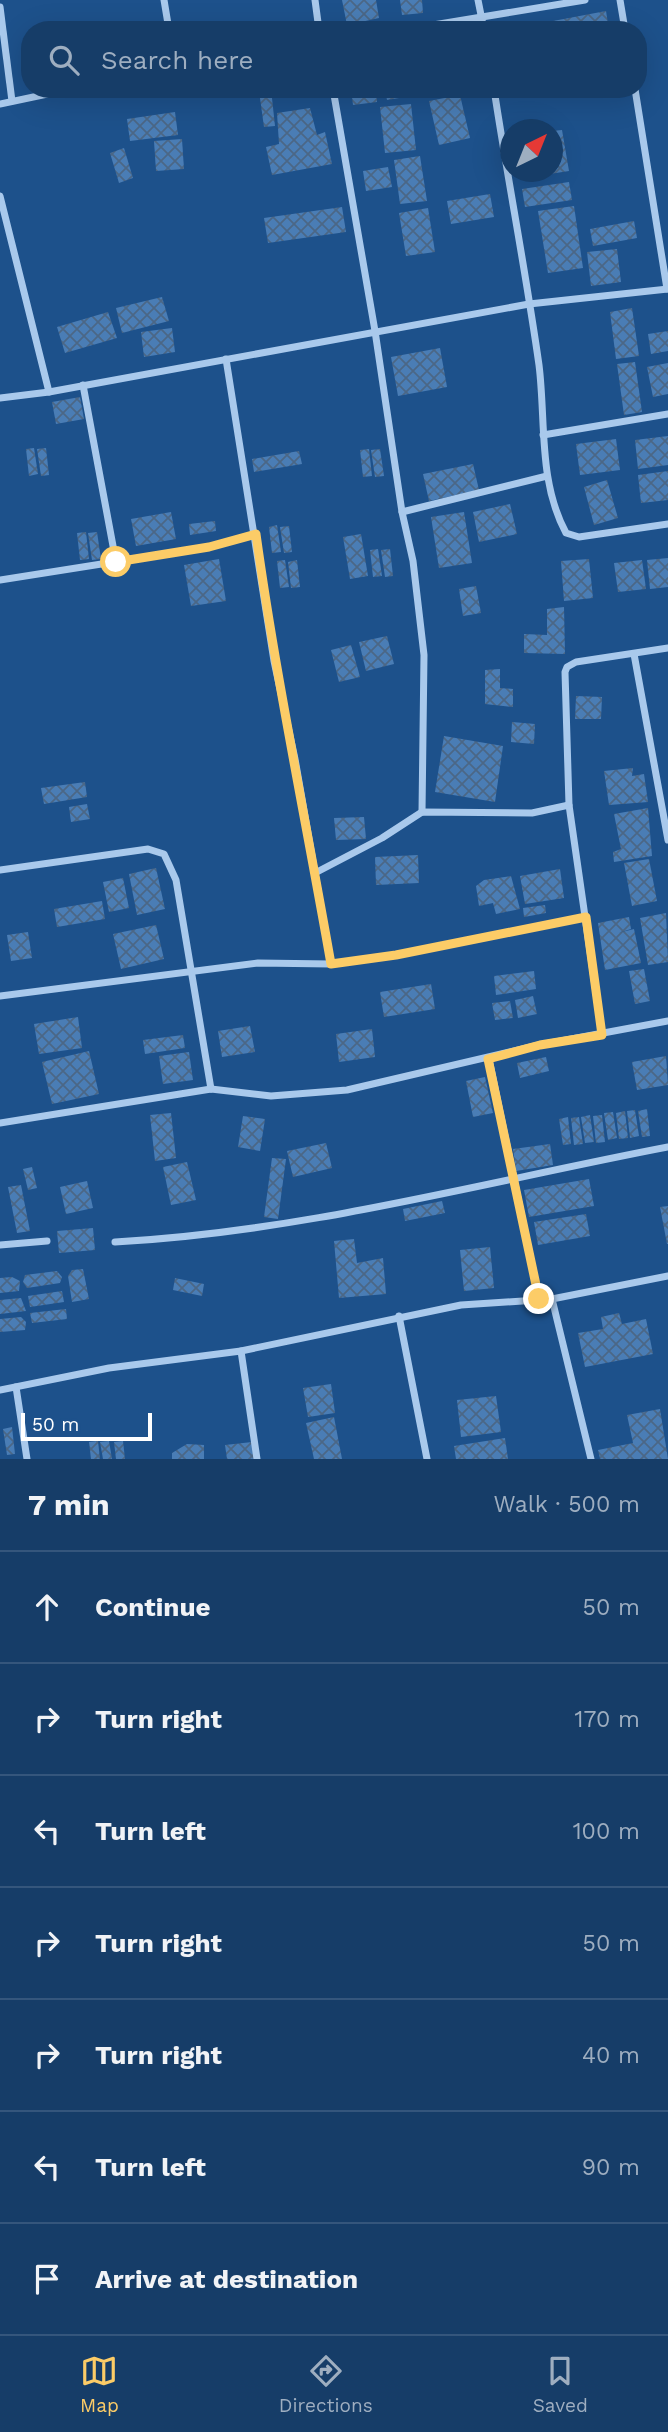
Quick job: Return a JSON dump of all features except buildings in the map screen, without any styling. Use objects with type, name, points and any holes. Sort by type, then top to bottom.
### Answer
[{"type":"street","points":[[164,0],[168,21]]},
{"type":"street","points":[[315,0],[318,21]]},
{"type":"street","points":[[478,0],[483,21]]},
{"type":"street","points":[[454,21],[586,0]]},
{"type":"street","points":[[620,0],[624,21]]},
{"type":"street","points":[[0,7],[12,101]]},
{"type":"street","points":[[0,104],[27,98]]},
{"type":"street","points":[[335,98],[375,331],[402,512],[413,561],[424,655],[422,812]]},
{"type":"street","points":[[495,98],[539,367],[547,476],[560,522],[571,536],[579,537],[668,524]]},
{"type":"street","points":[[0,398],[49,392],[528,304],[667,289],[636,98]]},
{"type":"street","points":[[0,196],[49,392]]},
{"type":"street","points":[[226,359],[256,534],[274,661],[331,964]]},
{"type":"street","points":[[83,385],[116,562]]},
{"type":"street","points":[[543,435],[668,414]]},
{"type":"street","points":[[402,512],[547,476]]},
{"type":"street","points":[[0,580],[209,547],[256,534]]},
{"type":"street","points":[[602,1035],[569,805],[567,667],[576,662],[668,648]]},
{"type":"street","points":[[634,654],[668,839]]},
{"type":"street","points":[[315,873],[382,838],[422,812],[533,813],[569,805]]},
{"type":"street","points":[[0,870],[148,849],[164,854],[176,880],[194,971],[211,1089]]},
{"type":"street","points":[[0,996],[258,962],[331,964],[396,955],[586,917]]},
{"type":"street","points":[[0,1123],[211,1089],[271,1096],[347,1090],[540,1045],[668,1021]]},
{"type":"street","points":[[488,1059],[539,1299]]},
{"type":"street","points":[[115,1242],[174,1239],[279,1226],[668,1147]]},
{"type":"street","points":[[0,1245],[47,1241]]},
{"type":"street","points":[[0,1390],[109,1368],[240,1351],[461,1305],[552,1299],[668,1276]]},
{"type":"street","points":[[552,1299],[591,1459]]},
{"type":"street","points":[[399,1316],[428,1459]]},
{"type":"street","points":[[240,1351],[257,1459]]},
{"type":"street","points":[[16,1387],[27,1459]]},
{"type":"route","points":[[116,562],[209,547],[256,534],[274,661],[295,759],[331,964],[396,955],[586,917],[602,1035],[540,1045],[488,1059],[539,1299]]}]
